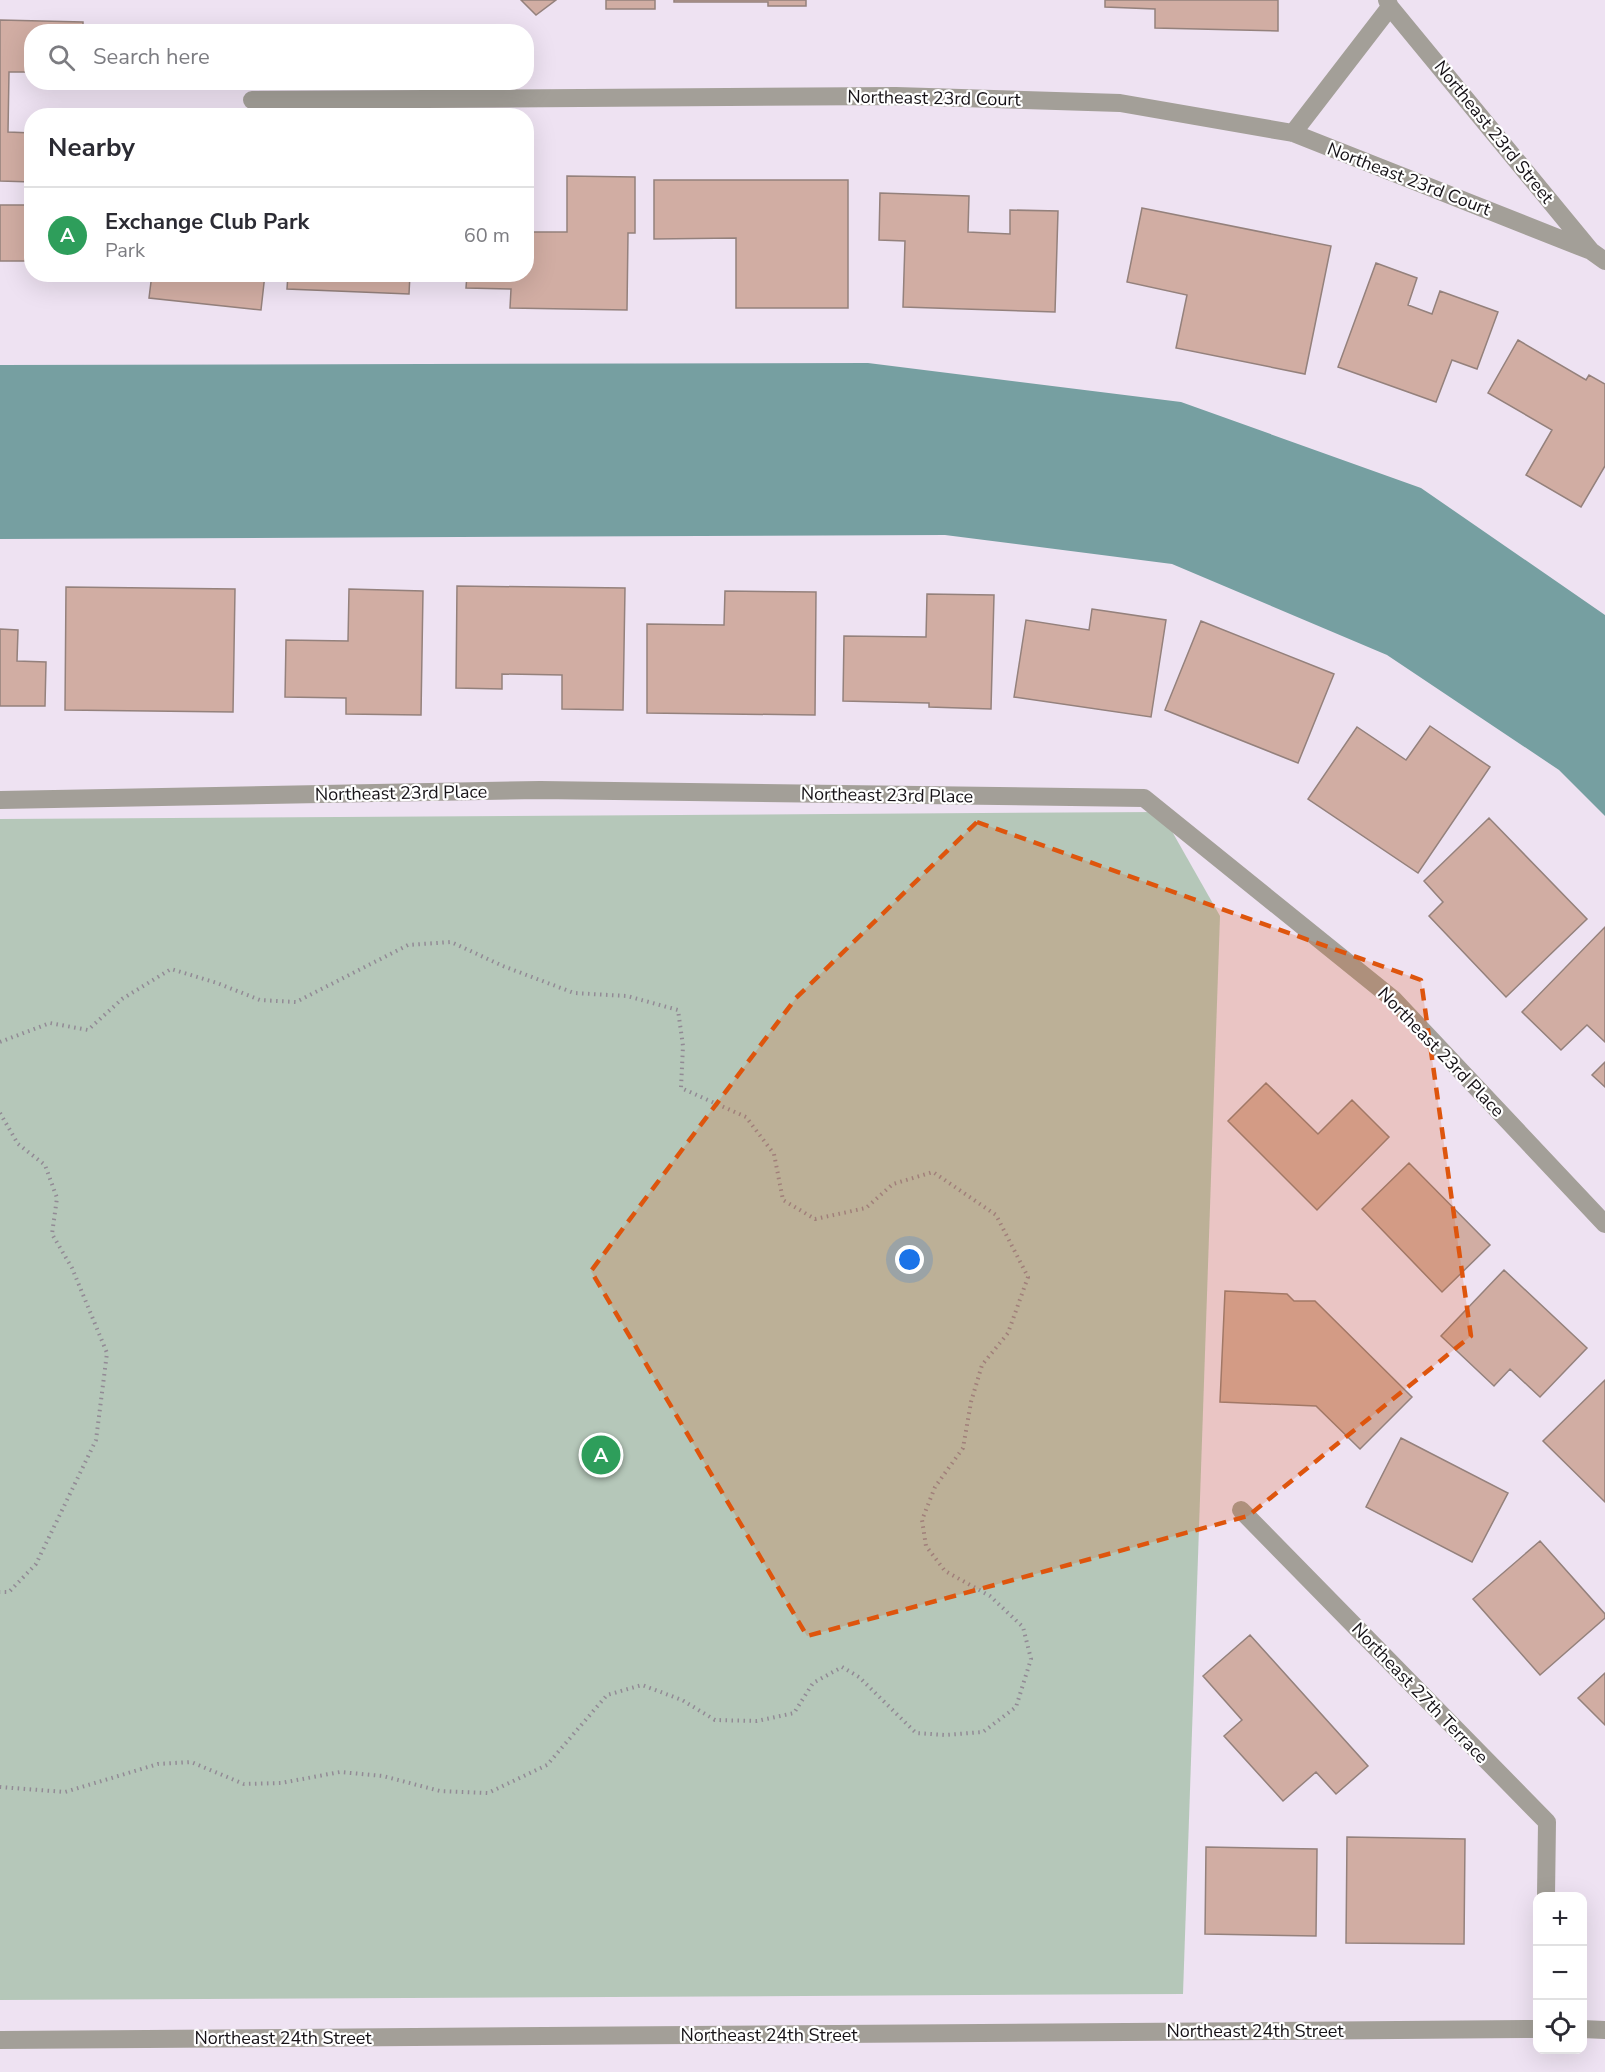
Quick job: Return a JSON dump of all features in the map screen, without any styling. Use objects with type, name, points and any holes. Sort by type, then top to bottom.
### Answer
[{"type":"street","points":[[1293,134],[1389,3]]},
{"type":"street","name":"Northeast 23rd Street","points":[[1389,3],[1598,256]]},
{"type":"street","name":"Northeast 23rd Court","points":[[252,100],[896,96],[1108,102],[1293,134],[1598,256]]},
{"type":"street","name":"Northeast 23rd Place","points":[[0,800],[540,790],[1144,798],[1393,999],[1605,1224]]},
{"type":"street","name":"Northeast 27th Terrace","points":[[1241,1510],[1546,1822],[1546,1892]]},
{"type":"street","name":"Northeast 24th Street","points":[[0,2040],[1533,2029]]},
{"type":"street","points":[[1587,2029],[1605,2030]]},
{"type":"path","points":[[0,1042],[50,1023],[88,1030],[122,999],[171,969],[217,983],[260,1000],[296,1002],[408,945],[451,942],[503,966],[574,993],[627,996],[678,1010],[683,1046],[681,1088],[746,1117],[774,1154],[783,1200],[815,1219],[866,1208],[893,1184],[933,1172],[996,1215],[1028,1277],[1008,1333],[982,1365],[971,1402],[963,1448],[935,1487],[922,1520],[926,1546],[945,1571],[990,1596],[1023,1628],[1031,1659],[1016,1707],[982,1732],[945,1735],[916,1732],[859,1677],[842,1667],[813,1683],[794,1713],[757,1721],[715,1720],[682,1700],[642,1685],[607,1695],[547,1765],[488,1792],[440,1791],[383,1776],[340,1772],[281,1783],[244,1784],[191,1762],[158,1764],[65,1792],[0,1787]]},
{"type":"path","points":[[0,1113],[18,1144],[45,1165],[57,1198],[52,1234],[72,1268],[107,1353],[96,1440],[36,1564],[9,1592],[0,1592]]},
{"type":"highlighted area","points":[[977,822],[1421,980],[1471,1336],[1248,1516],[807,1636],[591,1271],[796,998]]},
{"type":"shaded area","points":[[868,363],[1181,402],[1421,488],[1605,615],[1605,816],[1559,770],[1387,655],[1172,564],[945,535],[0,539],[0,365]]},
{"type":"shaded area","points":[[1161,812],[1220,916],[1183,1994],[0,2000],[0,819]]},
{"type":"building","points":[[521,0],[556,0],[536,15]]},
{"type":"building","points":[[606,0],[655,0],[655,9],[606,9]]},
{"type":"building","points":[[674,0],[806,0],[806,6],[768,6],[768,2],[674,2]]},
{"type":"building","points":[[1105,0],[1278,0],[1278,31],[1155,28],[1155,9],[1105,7]]},
{"type":"building","points":[[0,20],[83,22],[83,24],[24,24],[24,72],[9,72],[8,132],[24,133],[24,182],[0,181]]},
{"type":"building","points":[[567,176],[635,177],[635,233],[628,233],[627,310],[510,308],[511,289],[466,288],[466,282],[534,282],[534,232],[567,232]]},
{"type":"building","points":[[654,180],[848,180],[848,308],[736,308],[736,238],[654,239]]},
{"type":"building","points":[[880,193],[969,196],[968,232],[1010,234],[1010,210],[1058,211],[1055,312],[903,307],[905,241],[879,240]]},
{"type":"building","points":[[0,205],[24,205],[24,261],[0,261]]},
{"type":"building","points":[[1142,208],[1331,246],[1305,374],[1176,348],[1187,295],[1127,282]]},
{"type":"building","points":[[1376,263],[1417,278],[1408,305],[1432,314],[1440,291],[1498,312],[1477,369],[1452,360],[1436,402],[1338,367]]},
{"type":"building","points":[[151,282],[264,282],[261,310],[149,298]]},
{"type":"building","points":[[287,282],[410,282],[409,294],[287,289]]},
{"type":"building","points":[[1518,340],[1586,380],[1589,375],[1605,384],[1605,466],[1581,507],[1526,475],[1552,430],[1488,393]]},
{"type":"building","points":[[457,586],[625,588],[623,710],[562,709],[562,675],[502,674],[502,689],[456,688]]},
{"type":"building","points":[[66,587],[235,589],[233,712],[65,710]]},
{"type":"building","points":[[349,589],[423,591],[421,715],[346,714],[346,698],[285,697],[286,640],[348,641]]},
{"type":"building","points":[[725,591],[816,592],[815,715],[647,713],[647,624],[724,625]]},
{"type":"building","points":[[927,594],[994,595],[991,709],[929,707],[929,703],[843,701],[844,636],[926,637]]},
{"type":"building","points":[[1092,609],[1166,620],[1151,717],[1014,697],[1026,620],[1089,630]]},
{"type":"building","points":[[1201,621],[1334,674],[1298,763],[1165,710]]},
{"type":"building","points":[[0,629],[18,630],[17,661],[46,662],[45,706],[0,706]]},
{"type":"building","points":[[1430,726],[1490,767],[1418,873],[1308,799],[1357,727],[1406,760]]},
{"type":"building","points":[[1489,818],[1587,919],[1506,997],[1429,916],[1443,902],[1424,881]]},
{"type":"building","points":[[1605,927],[1605,1042],[1587,1025],[1561,1050],[1522,1012]]},
{"type":"building","points":[[1605,1062],[1605,1087],[1592,1075]]},
{"type":"building","points":[[1266,1083],[1318,1134],[1352,1100],[1389,1137],[1317,1210],[1228,1121]]},
{"type":"building","points":[[1409,1163],[1490,1245],[1442,1292],[1362,1209]]},
{"type":"building","points":[[1504,1270],[1587,1348],[1540,1397],[1510,1369],[1494,1386],[1441,1336]]},
{"type":"building","points":[[1225,1291],[1287,1294],[1294,1301],[1315,1301],[1412,1397],[1360,1449],[1316,1406],[1220,1402]]},
{"type":"building","points":[[1605,1380],[1605,1502],[1543,1441]]},
{"type":"building","points":[[1401,1438],[1508,1493],[1472,1562],[1366,1507]]},
{"type":"building","points":[[1540,1541],[1605,1614],[1605,1618],[1540,1675],[1473,1599]]},
{"type":"building","points":[[1250,1635],[1368,1766],[1336,1794],[1316,1772],[1283,1801],[1224,1736],[1242,1720],[1203,1676]]},
{"type":"building","points":[[1605,1673],[1605,1725],[1578,1698]]},
{"type":"building","points":[[1347,1837],[1465,1839],[1464,1944],[1346,1943]]},
{"type":"building","points":[[1206,1847],[1317,1849],[1316,1936],[1205,1934]]},
{"type":"place","name":"Exchange Club Park","points":[[601,1455]]}]
